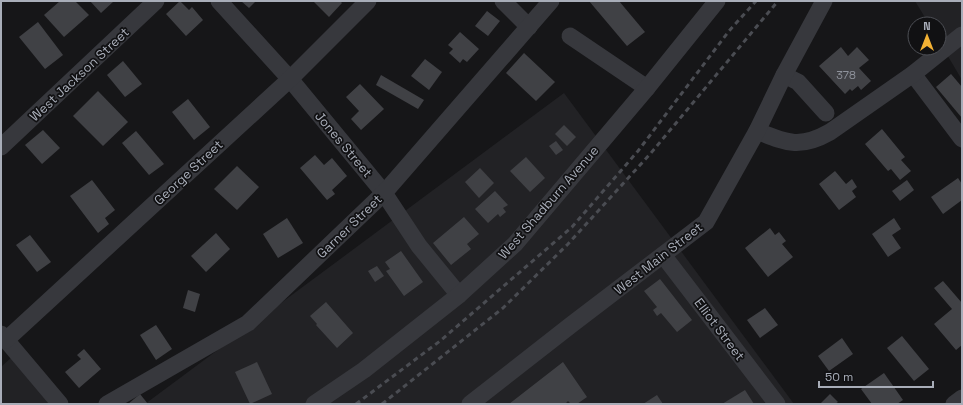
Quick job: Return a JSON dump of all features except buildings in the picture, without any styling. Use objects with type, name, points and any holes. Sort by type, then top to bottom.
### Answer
[{"type":"street","name":"West Jackson Street","points":[[1,147],[156,1]]},
{"type":"street","name":"Jones Street","points":[[219,1],[290,79],[384,193],[419,246],[459,295]]},
{"type":"street","name":"George Street","points":[[4,337],[290,79],[368,1]]},
{"type":"street","points":[[503,1],[529,27]]},
{"type":"street","name":"Garner Street","points":[[107,404],[248,323],[384,193],[551,1]]},
{"type":"street","name":"West Shadburn Avenue","points":[[314,404],[364,370],[459,295],[515,244],[647,88],[717,1]]},
{"type":"street","name":"West Main Street","points":[[470,404],[565,329],[706,222],[757,131],[784,75],[824,1]]},
{"type":"street","points":[[757,131],[782,141],[800,143],[816,140],[830,132],[913,74],[962,35]]},
{"type":"street","points":[[570,36],[647,88]]},
{"type":"street","points":[[913,74],[962,140]]},
{"type":"street","points":[[784,75],[798,82],[826,113]]},
{"type":"street","name":"Elliot Street","points":[[663,255],[777,404]]},
{"type":"street","points":[[4,337],[60,404]]},
{"type":"street","points":[[954,404],[962,398]]},
{"type":"shaded area","points":[[915,1],[962,1],[962,80],[947,55],[947,16],[924,16]]},
{"type":"shaded area","points":[[564,93],[794,404],[145,404]]},
{"type":"shaded area","points":[[12,357],[51,404],[1,404],[1,367]]},
{"type":"railway","points":[[356,404],[440,341],[572,227],[638,151],[729,31],[756,1]]},
{"type":"railway","points":[[382,404],[503,308],[568,244],[651,153],[778,1]]}]
